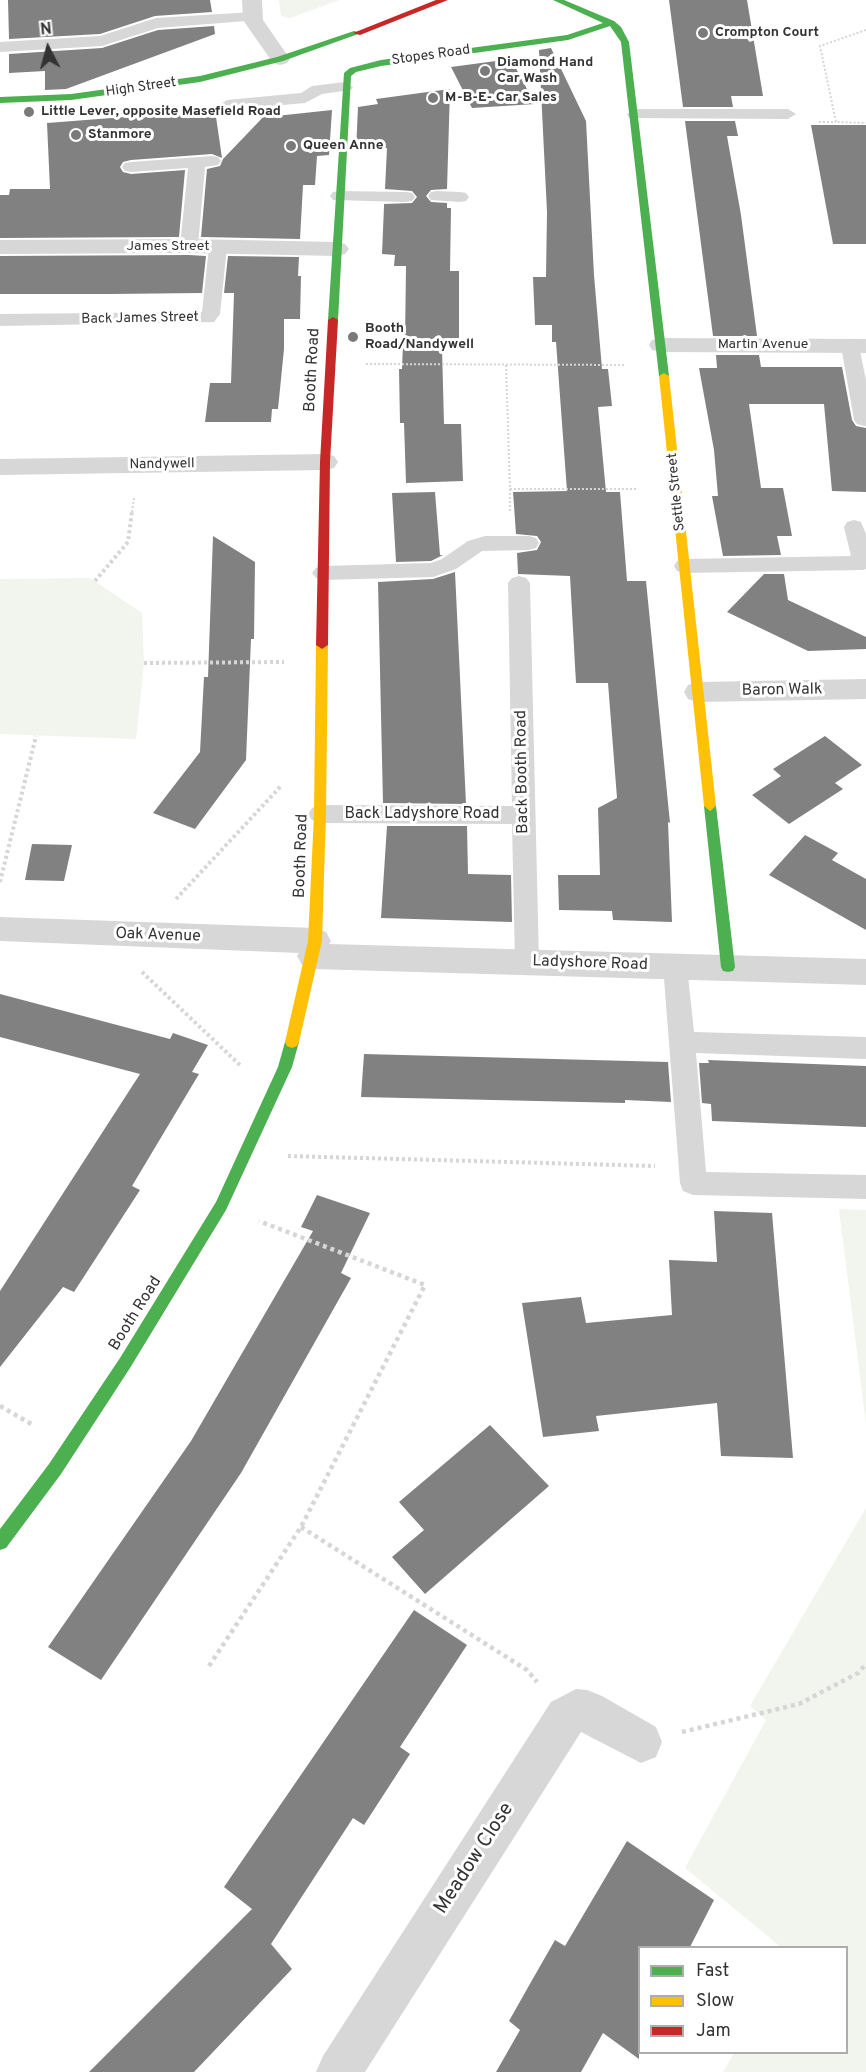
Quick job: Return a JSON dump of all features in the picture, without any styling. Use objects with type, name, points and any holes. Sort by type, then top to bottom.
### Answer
[{"type":"street","points":[[253,8],[280,59],[393,21],[444,0]]},
{"type":"street","points":[[557,0],[611,23]]},
{"type":"street","name":"Stopes Road","points":[[345,87],[347,75],[363,66],[546,41],[568,37],[611,23]]},
{"type":"street","name":"Settle Street","points":[[611,23],[618,29],[625,42],[635,114],[728,967]]},
{"type":"street","name":"High Street","points":[[0,100],[71,97],[134,90],[200,79],[280,59]]},
{"type":"street","name":"Booth Road","points":[[0,1542],[56,1469],[125,1363],[221,1206],[285,1067],[314,949],[321,814],[325,462],[345,87]]},
{"type":"street","name":"James Street","points":[[0,247],[189,246],[337,249]]},
{"type":"street","name":"Martin Avenue","points":[[662,355],[858,346]]},
{"type":"street","name":"Nandywell","points":[[0,466],[325,462]]},
{"type":"street","name":"Baron Walk","points":[[698,692],[866,689]]},
{"type":"street","name":"Oak Avenue","points":[[0,930],[142,935],[314,949]]},
{"type":"street","name":"Ladyshore Road","points":[[314,949],[527,962],[866,972]]},
{"type":"street","points":[[566,1717],[576,1710],[588,1711],[641,1742]]},
{"type":"street","name":"Meadow Close","points":[[339,2072],[566,1717]]},
{"type":"lane","points":[[0,47],[102,41],[156,23],[253,8]]},
{"type":"lane","points":[[227,105],[305,98],[318,89],[345,87]]},
{"type":"lane","points":[[635,114],[788,114]]},
{"type":"lane","points":[[131,167],[206,161],[189,246]]},
{"type":"lane","points":[[339,196],[406,196]]},
{"type":"lane","points":[[437,196],[460,197]]},
{"type":"lane","name":"Back James Street","points":[[0,320],[207,318],[211,314],[218,247]]},
{"type":"lane","points":[[858,346],[864,420]]},
{"type":"lane","points":[[684,566],[862,563],[854,527]]},
{"type":"lane","points":[[323,573],[433,570],[449,564],[475,546],[485,543],[529,543]]},
{"type":"lane","name":"Back Booth Road","points":[[519,583],[527,962]]},
{"type":"lane","name":"Back Ladyshore Road","points":[[321,814],[524,815]]},
{"type":"lane","points":[[675,966],[693,1183],[866,1187]]},
{"type":"lane","points":[[682,1042],[866,1048]]},
{"type":"path","points":[[866,30],[820,46],[836,122],[866,123]]},
{"type":"path","points":[[329,364],[506,365],[662,355]]},
{"type":"path","points":[[506,365],[510,489],[676,489]]},
{"type":"path","points":[[95,581],[128,542],[137,465]]},
{"type":"path","points":[[144,663],[322,662]]},
{"type":"path","points":[[0,882],[36,735]]},
{"type":"path","points":[[142,935],[280,786],[321,785]]},
{"type":"path","points":[[101,934],[272,1096]]},
{"type":"path","points":[[246,1155],[692,1167]]},
{"type":"path","points":[[209,1666],[301,1527],[425,1285],[221,1206]]},
{"type":"path","points":[[301,1527],[527,1670],[566,1717]]},
{"type":"path","points":[[641,1742],[799,1704],[858,1673],[866,1664]]},
{"type":"shaded area","points":[[279,0],[339,0],[290,18],[281,16]]},
{"type":"shaded area","points":[[90,578],[142,613],[144,663],[136,739],[0,734],[0,579]]},
{"type":"shaded area","points":[[839,1209],[866,1210],[866,1424]]},
{"type":"shaded area","points":[[866,1508],[866,2072],[723,2072],[733,2054],[848,2054],[848,1946],[780,1946],[685,1868],[766,1720],[750,1706]]},
{"type":"building","points":[[8,0],[210,0],[212,12],[155,16],[100,34],[9,39]]},
{"type":"building","name":"Crompton Court","points":[[669,0],[747,0],[763,96],[731,96],[733,107],[683,107]]},
{"type":"building","points":[[214,26],[215,34],[66,89],[45,90],[45,71],[9,73],[9,54],[102,48],[158,30]]},
{"type":"building","points":[[551,48],[586,121],[594,275],[602,369],[608,369],[612,406],[598,407],[606,492],[620,492],[627,581],[646,581],[670,823],[668,822],[672,922],[613,920],[612,911],[559,910],[558,875],[600,875],[598,808],[617,798],[608,683],[576,683],[570,576],[518,574],[517,553],[537,550],[541,542],[537,536],[516,534],[513,492],[567,491],[556,342],[552,342],[552,325],[535,325],[533,277],[546,277],[547,212],[539,50]]},
{"type":"building","points":[[511,59],[535,104],[472,108],[451,67]]},
{"type":"building","points":[[450,89],[447,189],[431,190],[426,196],[431,202],[447,203],[447,208],[451,208],[450,271],[459,271],[459,348],[442,348],[444,424],[461,424],[463,481],[406,483],[404,423],[400,423],[399,369],[402,369],[403,343],[405,343],[406,266],[394,266],[395,255],[382,254],[384,204],[412,203],[417,197],[412,191],[385,189],[387,148],[356,152],[358,107],[378,104],[376,99]]},
{"type":"building","points":[[215,110],[222,158],[212,154],[131,160],[123,162],[120,167],[123,172],[131,174],[185,170],[179,237],[0,238],[0,195],[9,195],[10,189],[50,189],[47,123]]},
{"type":"building","points":[[332,110],[329,155],[317,156],[315,185],[303,185],[300,239],[201,237],[207,169],[220,166],[223,159],[268,112],[276,116]]},
{"type":"building","points":[[685,121],[735,121],[738,136],[727,136],[741,215],[757,336],[713,336]]},
{"type":"building","points":[[811,125],[866,125],[866,244],[833,244]]},
{"type":"building","points":[[0,256],[206,256],[202,293],[0,294]]},
{"type":"building","points":[[228,256],[299,257],[300,319],[284,319],[284,349],[278,409],[272,409],[271,422],[205,422],[210,383],[231,383],[234,293],[224,293]]},
{"type":"building","points":[[716,355],[759,355],[761,367],[842,367],[852,420],[856,426],[866,428],[866,492],[832,491],[824,404],[749,404],[761,488],[783,488],[792,536],[777,536],[781,555],[723,556],[712,496],[718,496],[714,450],[699,368],[717,368]]},
{"type":"building","points":[[435,492],[440,555],[443,555],[431,561],[396,562],[392,493]]},
{"type":"building","points":[[213,536],[255,562],[254,639],[251,639],[246,760],[195,829],[153,813],[200,752],[204,677],[208,677]]},
{"type":"building","points":[[455,572],[466,804],[383,803],[378,582],[433,579]]},
{"type":"building","points":[[764,574],[784,574],[788,600],[866,637],[866,649],[808,651],[727,612]]},
{"type":"building","points":[[825,736],[862,765],[835,783],[843,789],[789,824],[752,795],[781,776],[773,769]]},
{"type":"building","points":[[387,826],[467,826],[468,874],[511,875],[512,922],[381,918]]},
{"type":"building","points":[[805,835],[838,853],[832,860],[866,879],[866,930],[769,875]]},
{"type":"building","points":[[32,844],[72,845],[64,881],[25,880]]},
{"type":"building","points":[[0,994],[170,1039],[173,1033],[208,1045],[192,1072],[199,1074],[132,1186],[140,1190],[74,1292],[63,1287],[0,1367],[0,1291],[140,1074],[0,1037]]},
{"type":"building","points":[[364,1054],[668,1062],[671,1102],[361,1097]]},
{"type":"building","points":[[708,1060],[866,1066],[866,1127],[712,1121],[711,1104],[702,1103],[699,1063],[709,1063]]},
{"type":"building","points":[[317,1195],[370,1213],[341,1273],[351,1278],[241,1473],[101,1680],[48,1647],[191,1441],[313,1231],[301,1227]]},
{"type":"building","points":[[714,1211],[772,1213],[793,1458],[721,1456],[717,1403],[596,1416],[599,1431],[543,1437],[522,1303],[581,1297],[586,1323],[672,1315],[669,1260],[717,1262]]},
{"type":"building","points":[[490,1425],[549,1486],[425,1594],[392,1557],[424,1530],[399,1502]]},
{"type":"building","points":[[414,1610],[467,1645],[400,1747],[410,1754],[364,1825],[353,1818],[271,1944],[292,1969],[194,2072],[89,2072],[252,1909],[224,1887]]},
{"type":"building","points":[[627,1841],[714,1900],[691,1946],[638,1946],[639,2059],[603,2033],[581,2072],[496,2072],[520,2030],[509,2021],[555,1940],[565,1946]]},
{"type":"traffic: fast","points":[[557,0],[611,23],[618,29],[625,42],[664,376]]},
{"type":"traffic: fast","points":[[333,320],[347,75],[353,70],[381,63],[568,37],[611,23]]},
{"type":"traffic: fast","points":[[0,100],[71,97],[200,79],[280,59],[357,33]]},
{"type":"traffic: fast","points":[[710,806],[728,967]]},
{"type":"traffic: fast","points":[[0,1542],[55,1469],[125,1363],[221,1206],[285,1067],[292,1042]]},
{"type":"traffic: slow","points":[[664,376],[710,806]]},
{"type":"traffic: slow","points":[[292,1042],[315,941],[320,814],[322,645]]},
{"type":"traffic: jam","points":[[357,33],[444,0]]},
{"type":"traffic: jam","points":[[322,645],[325,462],[333,320]]},
{"type":"place","name":"Crompton Court","points":[[703,33]]},
{"type":"place","name":"Diamond Hand Car Wash","points":[[485,71]]},
{"type":"place","name":"M-B-E- Car Sales","points":[[433,98]]},
{"type":"place","name":"Little Lever, opposite Masefield Road","points":[[29,112]]},
{"type":"place","name":"Stanmore","points":[[76,135]]},
{"type":"place","name":"Queen Anne","points":[[291,146]]},
{"type":"place","name":"Booth Road/Nandywell","points":[[353,337]]}]
